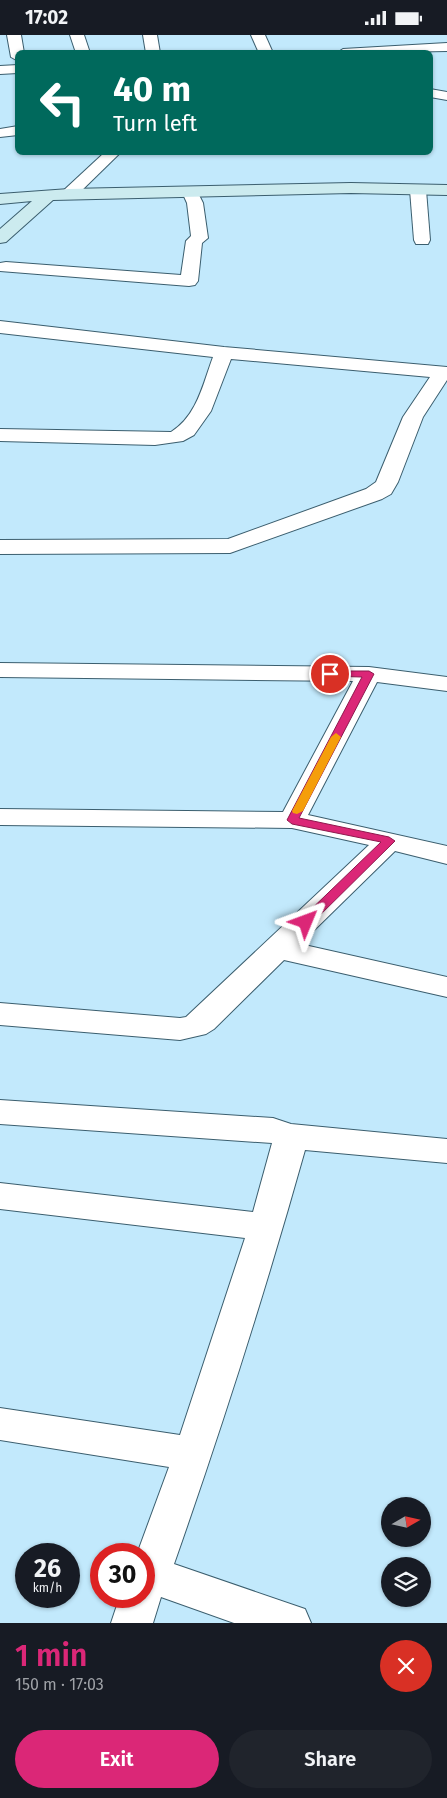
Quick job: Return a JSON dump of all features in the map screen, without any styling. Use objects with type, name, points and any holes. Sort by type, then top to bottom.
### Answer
[{"type":"street","points":[[14,35],[17,50]]},
{"type":"street","points":[[77,35],[82,50]]},
{"type":"street","points":[[150,35],[152,50]]},
{"type":"street","points":[[258,35],[265,50]]},
{"type":"street","points":[[372,35],[380,50]]},
{"type":"street","points":[[416,50],[447,47]]},
{"type":"street","points":[[0,70],[15,69]]},
{"type":"street","points":[[433,94],[447,96]]},
{"type":"street","points":[[0,133],[15,130]]},
{"type":"street","points":[[69,194],[110,155]]},
{"type":"street","points":[[0,199],[69,194],[351,188],[447,190]]},
{"type":"street","points":[[418,189],[422,240]]},
{"type":"street","points":[[6,267],[190,281],[194,241],[200,238],[195,203],[190,192]]},
{"type":"street","points":[[0,238],[48,195]]},
{"type":"street","points":[[0,327],[224,353],[444,373],[413,417],[388,482],[383,489],[374,494],[230,546],[0,547]]},
{"type":"street","points":[[0,435],[155,439],[176,437],[191,427],[201,413],[224,353]]},
{"type":"street","points":[[0,670],[369,674],[447,684]]},
{"type":"street","points":[[292,820],[369,674]]},
{"type":"street","points":[[0,817],[292,820],[447,855]]},
{"type":"street","points":[[0,1014],[180,1029],[195,1026],[203,1021],[389,841]]},
{"type":"street","points":[[278,949],[447,987]]},
{"type":"street","points":[[0,1112],[273,1130],[286,1136],[447,1151]]},
{"type":"street","points":[[155,1559],[193,1454],[266,1227],[289,1146],[286,1136]]},
{"type":"street","points":[[0,1196],[266,1227]]},
{"type":"street","points":[[0,1424],[193,1454]]},
{"type":"street","points":[[155,1589],[290,1623]]},
{"type":"street","points":[[132,1623],[137,1608]]},
{"type":"slow traffic","points":[[297,811],[336,737]]},
{"type":"route","points":[[306,922],[389,841],[292,820],[369,674],[330,674]]}]
